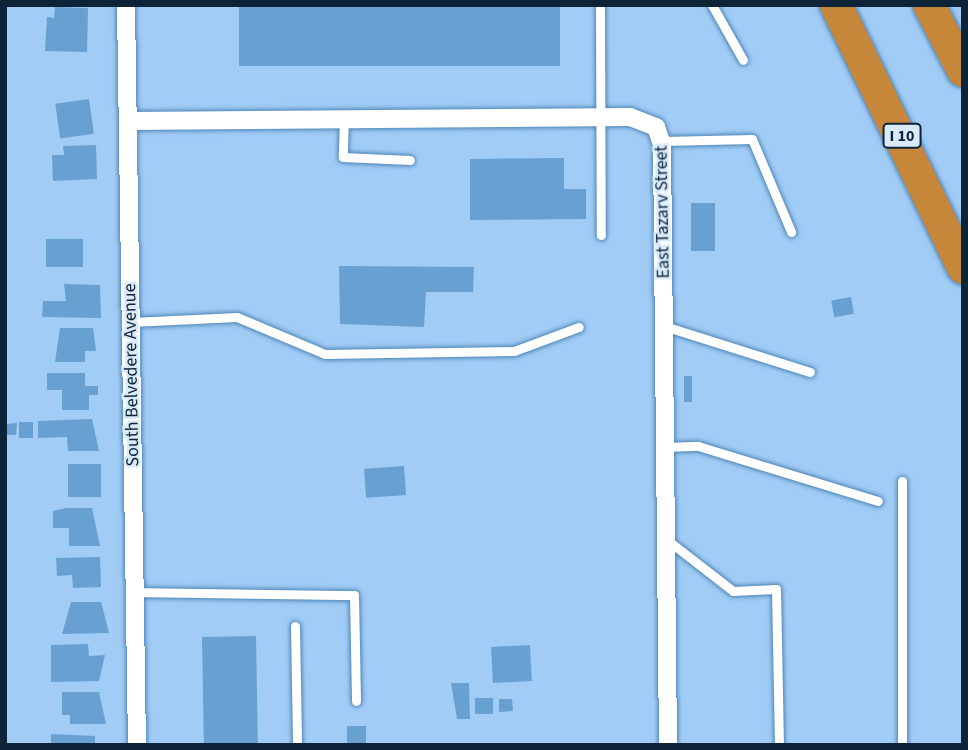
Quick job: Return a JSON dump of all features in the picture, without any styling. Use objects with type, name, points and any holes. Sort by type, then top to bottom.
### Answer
[{"type":"highway","name":"I 10","points":[[836,5],[963,268]]},
{"type":"highway","points":[[929,5],[963,71]]},
{"type":"street","name":"South Belvedere Avenue","points":[[126,5],[136,745]]},
{"type":"street","name":"East Tazarv Street","points":[[128,121],[600,117],[649,121],[662,141],[668,745]]},
{"type":"lane","points":[[600,5],[601,235]]},
{"type":"lane","points":[[712,5],[743,60]]},
{"type":"lane","points":[[344,119],[343,156],[410,160]]},
{"type":"lane","points":[[662,141],[752,139],[791,232]]},
{"type":"lane","points":[[131,322],[237,317],[325,354],[514,351],[579,327]]},
{"type":"lane","points":[[664,326],[810,372]]},
{"type":"lane","points":[[665,447],[698,446],[878,501]]},
{"type":"lane","points":[[902,481],[902,745]]},
{"type":"lane","points":[[666,540],[733,591],[776,589],[779,745]]},
{"type":"lane","points":[[134,592],[354,595],[356,701]]},
{"type":"lane","points":[[295,626],[297,745]]},
{"type":"building","points":[[239,5],[560,5],[560,66],[239,66]]},
{"type":"building","points":[[55,7],[88,8],[87,52],[45,51],[47,17],[54,18]]},
{"type":"building","points":[[89,99],[94,134],[60,138],[55,104]]},
{"type":"building","points":[[96,145],[97,179],[53,181],[52,155],[64,155],[63,146]]},
{"type":"building","points":[[564,158],[564,189],[586,189],[586,219],[470,220],[470,159]]},
{"type":"building","points":[[691,203],[715,203],[715,251],[691,251]]},
{"type":"building","points":[[46,239],[83,239],[83,267],[46,267]]},
{"type":"building","points":[[339,266],[474,267],[473,292],[426,292],[424,327],[340,324]]},
{"type":"building","points":[[64,284],[100,285],[101,318],[42,317],[43,301],[66,301]]},
{"type":"building","points":[[851,297],[854,314],[834,317],[831,300]]},
{"type":"building","points":[[60,328],[93,328],[96,351],[85,351],[85,362],[55,362]]},
{"type":"building","points":[[47,373],[85,373],[85,386],[98,386],[98,395],[89,395],[89,410],[62,410],[62,390],[47,390]]},
{"type":"building","points":[[684,376],[692,376],[692,402],[684,402]]},
{"type":"building","points":[[92,419],[99,451],[68,451],[67,437],[38,438],[38,421]]},
{"type":"building","points":[[19,422],[33,422],[33,438],[19,438]]},
{"type":"building","points":[[17,423],[16,435],[5,435],[5,424]]},
{"type":"building","points":[[68,464],[101,464],[101,497],[68,497]]},
{"type":"building","points":[[404,466],[406,495],[366,498],[364,469]]},
{"type":"building","points":[[92,508],[100,546],[69,546],[69,528],[53,528],[53,511]]},
{"type":"building","points":[[100,557],[101,587],[73,588],[72,575],[57,576],[56,558]]},
{"type":"building","points":[[71,602],[101,602],[109,633],[62,634]]},
{"type":"building","points":[[256,636],[258,745],[204,745],[202,637]]},
{"type":"building","points":[[88,644],[89,656],[105,655],[99,681],[51,682],[51,645]]},
{"type":"building","points":[[530,645],[532,681],[493,683],[491,647]]},
{"type":"building","points":[[451,683],[469,683],[470,719],[457,719]]},
{"type":"building","points":[[62,692],[99,692],[106,724],[70,724],[70,715],[62,715]]},
{"type":"building","points":[[475,698],[493,698],[493,714],[475,714]]},
{"type":"building","points":[[499,699],[512,699],[513,711],[499,712]]},
{"type":"building","points":[[347,726],[366,726],[366,745],[347,745]]},
{"type":"building","points":[[51,734],[95,736],[95,745],[51,745]]}]
